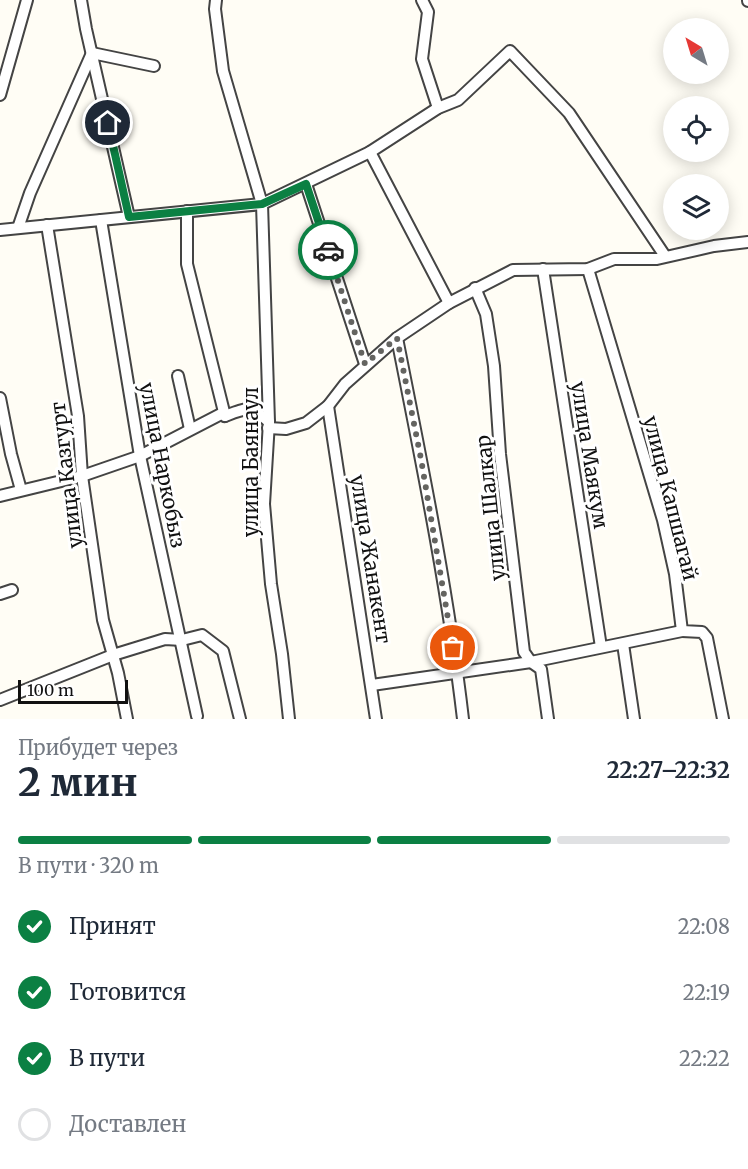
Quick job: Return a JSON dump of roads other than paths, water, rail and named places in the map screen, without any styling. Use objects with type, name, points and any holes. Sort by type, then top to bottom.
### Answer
[{"type":"street","points":[[0,95],[27,0]]},
{"type":"street","points":[[81,0],[129,217]]},
{"type":"street","name":"улица Баянаул","points":[[216,0],[215,9],[224,71],[262,204],[268,425],[264,504],[271,584],[289,719]]},
{"type":"street","points":[[422,0],[428,12],[422,59],[438,108]]},
{"type":"street","points":[[0,230],[262,204],[370,152],[438,108],[458,100],[510,51],[569,113],[665,256]]},
{"type":"street","points":[[92,53],[154,66]]},
{"type":"street","points":[[18,228],[30,193],[92,53]]},
{"type":"street","points":[[370,152],[449,303]]},
{"type":"street","points":[[306,184],[365,364]]},
{"type":"street","points":[[187,211],[187,264],[225,416]]},
{"type":"street","name":"улица Наркобыз","points":[[101,220],[140,456],[182,639],[197,716]]},
{"type":"street","name":"улица Казгурт","points":[[47,225],[78,416],[82,476],[103,620],[127,719]]},
{"type":"street","points":[[0,496],[82,476],[140,456],[224,413],[225,416],[244,409],[258,411],[268,425],[286,429],[306,423],[328,406],[365,364],[397,338],[449,303],[513,270],[588,269],[614,260],[657,259],[714,246],[748,242]]},
{"type":"street","name":"улица Маякум","points":[[543,269],[601,647]]},
{"type":"street","name":"улица Капшагай","points":[[588,269],[663,520],[675,574],[682,632]]},
{"type":"street","name":"улица Шалкар","points":[[475,288],[486,314],[494,366],[500,454],[524,652],[531,662],[541,669],[548,719]]},
{"type":"street","points":[[397,338],[421,459],[463,719]]},
{"type":"street","points":[[178,376],[190,429]]},
{"type":"street","points":[[0,398],[21,490]]},
{"type":"street","name":"улица Жанакент","points":[[328,406],[376,719]]},
{"type":"street","points":[[0,594],[12,590]]},
{"type":"street","points":[[372,685],[531,662],[682,632],[702,632],[707,638],[723,719]]},
{"type":"street","points":[[0,700],[113,655],[165,639],[182,639],[202,635],[223,651],[240,719]]},
{"type":"street","points":[[623,644],[634,719]]}]
